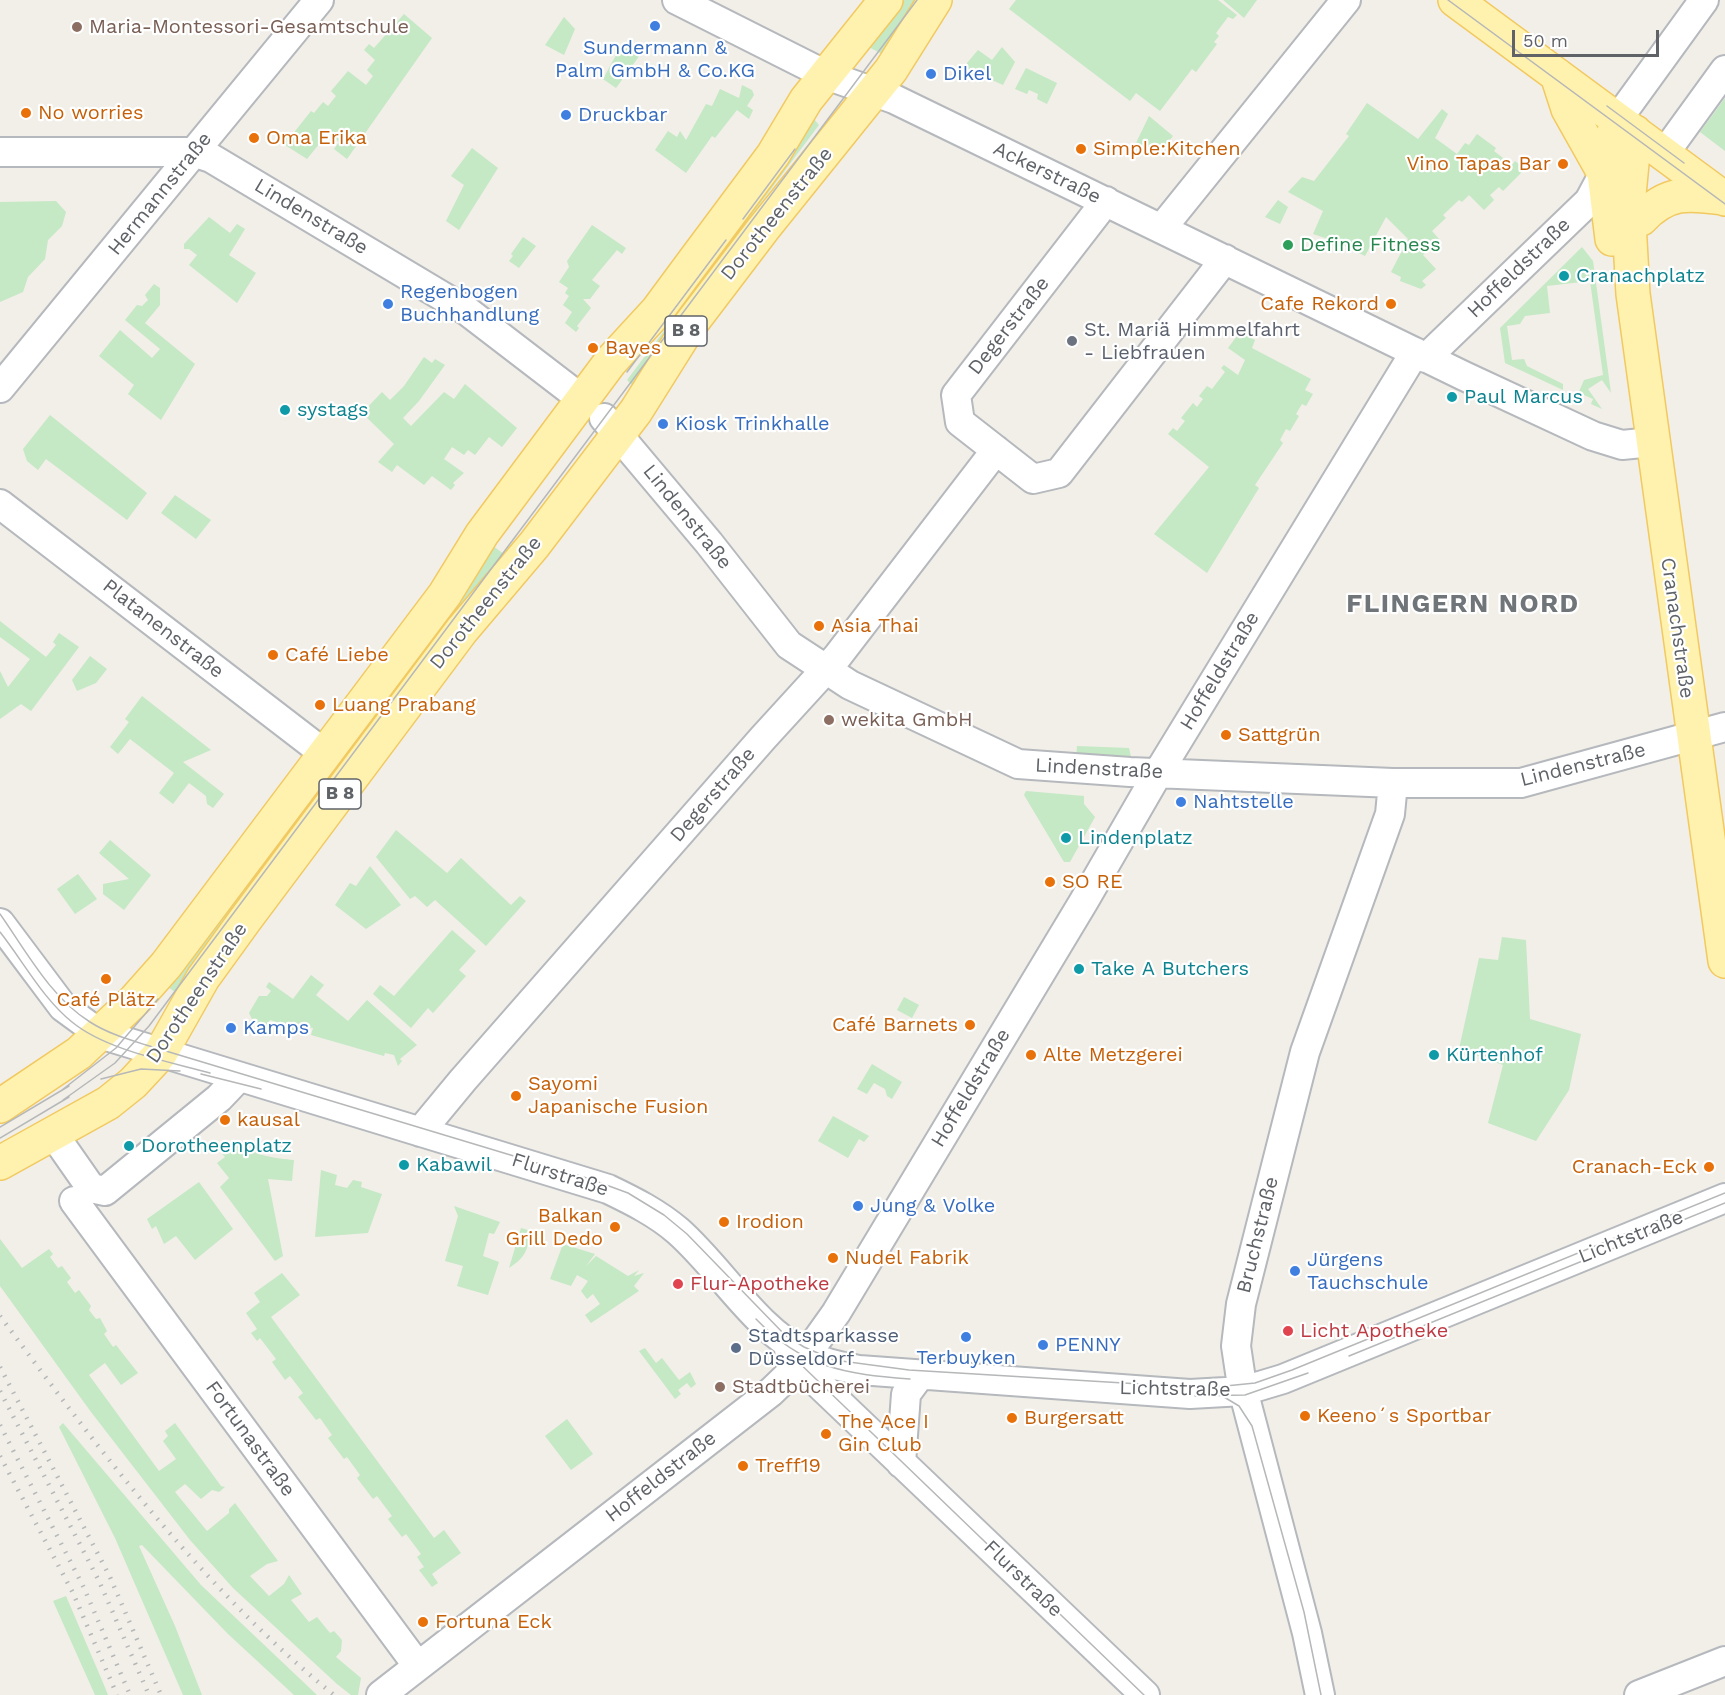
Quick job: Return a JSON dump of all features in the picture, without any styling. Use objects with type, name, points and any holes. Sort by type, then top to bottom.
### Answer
[{"type":"main road","name":"Dorotheenstraße","points":[[0,1163],[54,1135],[113,1099],[133,1083],[160,1054],[203,978],[239,928],[462,630],[514,570],[602,417],[605,402],[699,276],[699,254],[773,154],[806,100],[886,0]]},
{"type":"main road","name":"Dorotheenstraße","points":[[0,1106],[70,1059],[100,1034],[171,960],[445,594],[482,534],[602,417],[663,370],[690,325],[762,229],[902,54],[935,0]]},
{"type":"main road","points":[[1455,0],[1724,199]]},
{"type":"main road","points":[[762,229],[767,202],[835,109],[826,75]]},
{"type":"main road","name":"Cranachstraße","points":[[1557,75],[1568,109],[1604,173],[1614,250],[1633,294]]},
{"type":"main road","name":"Cranachstraße","points":[[1604,173],[1626,126]]},
{"type":"main road","name":"Cranachstraße","points":[[1626,126],[1628,205],[1637,230]]},
{"type":"main road","name":"Cranachstraße","points":[[1664,154],[1650,174],[1637,230],[1633,294],[1725,961]]},
{"type":"main road","points":[[1637,230],[1649,211],[1674,196],[1686,194],[1724,199]]},
{"type":"street","name":"Hermannstraße","points":[[0,388],[319,0]]},
{"type":"street","name":"Ackerstraße","points":[[677,0],[826,75],[894,99],[1421,355]]},
{"type":"street","points":[[1162,228],[1346,0]]},
{"type":"street","points":[[1626,126],[1704,0]]},
{"type":"street","points":[[1664,154],[1725,70]]},
{"type":"street","name":"Lindenstraße","points":[[0,152],[193,152],[228,167],[467,311],[602,417],[789,645],[826,670],[881,700],[1018,764],[1158,773],[1393,783],[1521,783],[1725,727]]},
{"type":"street","name":"Hoffeldstraße","points":[[381,1695],[778,1387],[803,1360],[836,1313],[1084,901],[1158,773],[1421,355],[1589,201],[1604,173]]},
{"type":"street","name":"Degerstraße","points":[[1106,201],[956,395],[960,422],[1033,479],[1059,473],[1225,259]]},
{"type":"street","points":[[1421,355],[1593,436],[1622,445],[1652,442]]},
{"type":"street","name":"Degerstraße","points":[[420,1132],[763,738],[826,670],[996,450]]},
{"type":"street","name":"Platanenstraße","points":[[0,504],[325,754]]},
{"type":"street","name":"Bruchstraße","points":[[1320,1695],[1307,1633],[1243,1391],[1236,1356],[1241,1304],[1305,1052],[1390,814],[1393,783]]},
{"type":"street","name":"Flurstraße","points":[[0,923],[63,1007],[100,1034],[608,1189],[644,1206],[679,1232],[901,1463],[1145,1695]]},
{"type":"street","points":[[84,1201],[105,1191],[128,1174],[219,1098],[239,1077]]},
{"type":"street","name":"Fortunastraße","points":[[54,1135],[91,1188],[84,1201],[417,1665]]},
{"type":"street","name":"Lichtstraße","points":[[803,1360],[859,1370],[920,1375],[1190,1394],[1243,1391],[1283,1379],[1725,1198]]},
{"type":"street","points":[[901,1463],[906,1394],[920,1375]]},
{"type":"street","points":[[1639,1695],[1725,1661]]},
{"type":"green space","points":[[898,0],[924,0],[882,54],[861,43]]},
{"type":"green space","points":[[1016,0],[1218,0],[1237,15],[1233,19],[1228,17],[1216,33],[1219,36],[1214,42],[1217,44],[1196,72],[1192,69],[1160,111],[1136,93],[1130,101],[1009,9]]},
{"type":"green space","points":[[1223,0],[1257,0],[1244,18]]},
{"type":"green space","points":[[404,14],[432,38],[347,159],[334,149],[339,142],[328,133],[307,159],[285,145],[286,142],[281,138],[285,132],[292,135],[311,111],[314,113],[323,102],[328,106],[336,96],[331,91],[348,71],[366,85],[373,76],[367,70],[375,60],[364,50],[369,44],[374,48]]},
{"type":"green space","points":[[564,17],[575,29],[564,55],[545,45]]},
{"type":"green space","points":[[621,46],[640,55],[616,88],[603,79]]},
{"type":"green space","points":[[1002,47],[1015,62],[1003,85],[983,76],[980,83],[968,75],[967,63],[978,50],[992,60]]},
{"type":"green space","points":[[1026,68],[1057,83],[1047,104],[1037,99],[1038,94],[1029,90],[1027,94],[1015,89]]},
{"type":"green space","points":[[742,85],[752,90],[754,95],[747,106],[753,110],[749,119],[737,110],[715,138],[712,136],[686,173],[655,150],[668,131],[677,137],[680,131],[686,140],[706,104],[712,106],[720,89],[739,98]]},
{"type":"green space","points":[[1725,98],[1725,151],[1700,132]]},
{"type":"green space","points":[[1367,103],[1418,139],[1442,109],[1448,114],[1435,138],[1457,154],[1465,143],[1469,145],[1477,134],[1496,148],[1494,151],[1512,165],[1515,161],[1525,169],[1503,191],[1499,187],[1490,195],[1494,200],[1484,210],[1469,195],[1462,202],[1459,200],[1443,215],[1446,218],[1432,231],[1439,239],[1423,255],[1436,269],[1422,281],[1426,285],[1421,289],[1400,281],[1401,277],[1391,272],[1408,239],[1386,217],[1365,256],[1339,243],[1337,247],[1330,244],[1331,240],[1313,234],[1323,211],[1288,192],[1302,177],[1314,181],[1349,136],[1346,134]]},
{"type":"green space","points":[[1149,116],[1173,136],[1163,149],[1160,146],[1153,154],[1135,145]]},
{"type":"green space","points":[[813,118],[819,125],[750,217],[756,223],[633,386],[627,380],[725,250],[718,244]]},
{"type":"green space","points":[[472,148],[498,168],[459,230],[446,221],[464,185],[451,176]]},
{"type":"green space","points":[[1278,200],[1288,207],[1280,224],[1265,217]]},
{"type":"green space","points":[[56,201],[66,212],[62,226],[48,240],[45,259],[28,277],[23,292],[0,302],[0,202]]},
{"type":"green space","points":[[209,217],[230,233],[237,224],[245,229],[229,255],[256,273],[237,303],[189,265],[197,255],[189,249],[184,249],[184,244]]},
{"type":"green space","points":[[592,225],[626,248],[622,254],[617,250],[592,280],[600,286],[590,299],[583,299],[591,308],[577,326],[579,328],[576,332],[565,323],[572,312],[563,305],[569,296],[565,293],[568,288],[559,282],[569,267],[567,261]]},
{"type":"green space","points":[[523,237],[536,246],[519,268],[509,261]]},
{"type":"green space","points":[[1582,247],[1593,261],[1611,393],[1602,380],[1588,389],[1602,409],[1591,404],[1593,399],[1584,395],[1582,399],[1577,396],[1584,380],[1603,375],[1590,281],[1547,286],[1550,313],[1525,316],[1520,324],[1507,326],[1512,360],[1524,359],[1527,366],[1563,384],[1563,390],[1505,363],[1500,328]]},
{"type":"green space","points":[[154,284],[160,288],[160,305],[145,323],[195,364],[161,420],[128,394],[134,385],[99,356],[120,330],[152,358],[160,349],[125,320],[137,305],[142,306],[148,300],[145,295]]},
{"type":"green space","points":[[1240,332],[1255,340],[1252,348],[1311,379],[1305,390],[1313,394],[1306,406],[1302,404],[1296,414],[1299,416],[1290,431],[1286,429],[1280,440],[1283,443],[1255,485],[1259,488],[1207,573],[1154,534],[1209,467],[1168,434],[1173,428],[1177,431],[1185,421],[1181,418],[1193,403],[1197,407],[1203,399],[1199,396],[1207,386],[1212,389],[1225,372],[1221,368],[1224,365],[1238,375],[1245,360],[1228,348]]},
{"type":"green space","points":[[424,357],[432,363],[435,359],[445,365],[419,401],[403,418],[411,426],[444,392],[454,399],[465,384],[517,428],[502,447],[489,437],[475,455],[468,450],[464,455],[452,447],[444,459],[464,473],[453,483],[455,485],[451,490],[432,476],[424,485],[397,465],[392,472],[378,462],[394,444],[362,413],[382,392],[390,400],[404,386]]},
{"type":"green space","points":[[50,415],[147,493],[127,520],[46,459],[38,470],[27,461],[23,449]]},
{"type":"green space","points":[[175,495],[211,520],[196,539],[161,513]]},
{"type":"green space","points":[[493,546],[512,560],[179,995],[164,984]]},
{"type":"green space","points":[[0,621],[46,657],[56,645],[53,642],[59,633],[79,647],[31,711],[21,704],[0,719],[0,671],[8,687],[30,659],[0,637]]},
{"type":"green space","points":[[90,656],[107,669],[96,683],[77,691],[72,680]]},
{"type":"green space","points":[[142,696],[211,750],[183,762],[224,794],[213,808],[207,804],[206,796],[189,783],[173,804],[159,793],[174,773],[130,739],[118,754],[110,747],[129,722],[125,719]]},
{"type":"green space","points":[[1077,746],[1129,748],[1132,761],[1076,759]]},
{"type":"green space","points":[[1026,791],[1084,796],[1084,804],[1095,817],[1070,862],[1064,862],[1024,795]]},
{"type":"green space","points":[[396,830],[447,873],[461,858],[511,905],[520,896],[526,901],[486,946],[435,900],[427,907],[415,896],[410,899],[376,857]]},
{"type":"green space","points":[[110,840],[151,875],[124,910],[103,894],[103,884],[129,879],[99,853]]},
{"type":"green space","points":[[370,866],[401,905],[366,929],[335,905],[350,883],[356,886]]},
{"type":"green space","points":[[78,874],[97,899],[75,914],[57,889]]},
{"type":"green space","points":[[452,930],[476,951],[459,970],[466,976],[433,1013],[428,1008],[411,1028],[373,994],[380,985],[394,996]]},
{"type":"green space","points":[[1502,937],[1526,940],[1530,1019],[1581,1034],[1569,1090],[1536,1141],[1488,1123],[1503,1065],[1459,1049],[1479,958],[1498,960]]},
{"type":"green space","points":[[311,975],[324,985],[316,995],[348,1021],[367,1000],[417,1045],[400,1059],[402,1061],[398,1066],[394,1055],[385,1053],[384,1056],[311,1035],[313,1028],[299,1025],[297,1031],[275,1025],[276,1022],[270,1020],[267,1027],[254,1023],[249,1013],[259,996],[267,996],[271,991],[266,987],[269,982],[293,999]]},
{"type":"green space","points":[[904,997],[919,1005],[912,1018],[897,1010]]},
{"type":"green space","points":[[872,1064],[902,1082],[892,1099],[887,1096],[885,1089],[874,1083],[867,1094],[857,1089]]},
{"type":"green space","points":[[833,1116],[869,1136],[864,1142],[859,1139],[848,1158],[818,1141]]},
{"type":"green space","points":[[242,1141],[258,1154],[294,1160],[292,1181],[268,1179],[283,1256],[275,1261],[220,1187],[229,1178],[217,1163],[225,1157],[222,1154]]},
{"type":"green space","points":[[321,1170],[337,1175],[335,1185],[347,1188],[353,1180],[362,1182],[361,1187],[382,1194],[368,1233],[315,1237]]},
{"type":"green space","points":[[199,1182],[233,1229],[195,1260],[176,1236],[164,1244],[156,1226],[152,1229],[147,1219]]},
{"type":"green space","points":[[454,1206],[500,1222],[494,1234],[489,1233],[483,1256],[499,1262],[488,1295],[457,1286],[463,1266],[445,1261],[458,1216]]},
{"type":"green space","points":[[521,1228],[531,1231],[528,1244],[522,1257],[509,1268]]},
{"type":"green space","points":[[0,1239],[22,1268],[49,1249],[53,1254],[50,1257],[58,1268],[62,1266],[71,1278],[67,1282],[75,1293],[79,1290],[91,1306],[89,1310],[96,1319],[100,1318],[107,1331],[104,1334],[113,1347],[116,1345],[138,1373],[121,1385],[105,1363],[89,1375],[159,1471],[176,1459],[163,1441],[168,1436],[165,1431],[175,1423],[221,1486],[225,1487],[219,1492],[212,1490],[201,1499],[185,1484],[175,1492],[207,1531],[229,1513],[229,1509],[235,1503],[278,1561],[267,1564],[250,1576],[269,1596],[284,1584],[289,1575],[302,1594],[291,1600],[309,1622],[317,1617],[330,1633],[334,1631],[342,1640],[341,1651],[336,1657],[361,1678],[358,1695],[351,1695],[337,1684],[233,1588],[190,1540],[91,1412],[0,1286]]},
{"type":"green space","points":[[563,1244],[595,1254],[586,1266],[596,1256],[628,1276],[639,1270],[634,1276],[644,1273],[634,1286],[639,1291],[591,1323],[585,1315],[600,1304],[593,1294],[587,1299],[581,1291],[588,1281],[577,1275],[571,1286],[550,1279]]},
{"type":"green space","points":[[282,1273],[300,1295],[271,1317],[434,1538],[444,1530],[461,1553],[432,1574],[438,1583],[432,1587],[419,1570],[424,1567],[417,1557],[421,1554],[406,1534],[402,1537],[388,1519],[392,1516],[377,1496],[373,1499],[357,1478],[360,1475],[347,1457],[344,1459],[328,1438],[332,1435],[320,1418],[316,1420],[298,1397],[303,1393],[290,1376],[285,1380],[272,1362],[276,1359],[260,1338],[257,1341],[251,1333],[257,1329],[246,1313],[260,1302],[254,1293]]},
{"type":"green space","points":[[645,1348],[656,1363],[662,1358],[679,1380],[690,1372],[696,1384],[691,1388],[687,1383],[678,1390],[681,1394],[675,1399],[639,1351]]},
{"type":"green space","points":[[567,1419],[593,1454],[571,1470],[545,1436]]},
{"type":"green space","points":[[63,1423],[201,1585],[317,1695],[294,1695],[228,1634],[142,1545],[139,1546],[175,1626],[202,1695],[183,1695],[115,1538],[59,1427]]},
{"type":"green space","points":[[66,1596],[108,1695],[95,1695],[53,1601]]},
{"type":"tram line","points":[[63,1100],[115,1063],[149,1026],[917,0]]},
{"type":"tram line","points":[[1448,0],[1725,204]]},
{"type":"tram line","points":[[1607,106],[1684,163]]},
{"type":"tram line","points":[[743,219],[795,149]]},
{"type":"tram line","points":[[627,372],[726,240]]},
{"type":"tram line","points":[[0,914],[51,987],[76,1012],[97,1026],[146,1045],[590,1179],[628,1193],[664,1215],[687,1234],[785,1335],[804,1347],[834,1360],[909,1370],[1206,1388],[1255,1383],[1292,1370],[1725,1193]]},
{"type":"tram line","points":[[0,932],[52,1002],[86,1032],[138,1054],[210,1073]]},
{"type":"tram line","points":[[62,1090],[116,1048],[158,999]]},
{"type":"tram line","points":[[101,1079],[141,1069],[180,1071]]},
{"type":"tram line","points":[[201,1074],[261,1089]]},
{"type":"tram line","points":[[0,1127],[69,1086]]},
{"type":"tram line","points":[[0,1138],[69,1097]]},
{"type":"tram line","points":[[1349,1356],[1725,1203]]},
{"type":"tram line","points":[[756,1319],[791,1348],[826,1366],[845,1371],[910,1379]]},
{"type":"tram line","points":[[791,1355],[1144,1695]]},
{"type":"tram line","points":[[1195,1396],[1245,1395],[1308,1373]]},
{"type":"tram line","points":[[1224,1397],[1239,1406],[1252,1426],[1304,1612],[1321,1695]]},
{"type":"railway","points":[[0,1316],[115,1467],[197,1564],[286,1654],[334,1695]]},
{"type":"railway","points":[[0,1367],[110,1577],[161,1695]]},
{"type":"railway","points":[[0,1391],[99,1581],[149,1695]]},
{"type":"railway","points":[[0,1425],[84,1588],[130,1695]]},
{"type":"railway","points":[[0,1456],[73,1593],[117,1695]]},
{"type":"place","name":"Sundermann & Palm GmbH & Co.KG","points":[[655,26]]},
{"type":"place","name":"Maria-Montessori-Gesamtschule","points":[[77,27]]},
{"type":"place","name":"Dikel","points":[[931,74]]},
{"type":"place","name":"No worries","points":[[26,113]]},
{"type":"place","name":"Druckbar","points":[[566,115]]},
{"type":"place","name":"Oma Erika","points":[[254,138]]},
{"type":"place","name":"Simple:Kitchen","points":[[1081,149]]},
{"type":"place","name":"Vino Tapas Bar","points":[[1563,164]]},
{"type":"place","name":"Define Fitness","points":[[1288,245]]},
{"type":"place","name":"Cranachplatz","points":[[1564,276]]},
{"type":"place","name":"Regenbogen Buchhandlung","points":[[388,304]]},
{"type":"place","name":"Cafe Rekord","points":[[1391,304]]},
{"type":"place","name":"St. Mariä Himmelfahrt - Liebfrauen","points":[[1072,341]]},
{"type":"place","name":"Bayes","points":[[593,348]]},
{"type":"place","name":"Paul Marcus","points":[[1452,397]]},
{"type":"place","name":"systags","points":[[285,410]]},
{"type":"place","name":"Kiosk Trinkhalle","points":[[663,424]]},
{"type":"place","name":"Asia Thai","points":[[819,626]]},
{"type":"place","name":"Café Liebe","points":[[273,655]]},
{"type":"place","name":"Luang Prabang","points":[[320,705]]},
{"type":"place","name":"wekita GmbH","points":[[829,720]]},
{"type":"place","name":"Sattgrün","points":[[1226,735]]},
{"type":"place","name":"Nahtstelle","points":[[1181,802]]},
{"type":"place","name":"Lindenplatz","points":[[1066,838]]},
{"type":"place","name":"SO RE","points":[[1050,882]]},
{"type":"place","name":"Take A Butchers","points":[[1079,969]]},
{"type":"place","name":"Café Plätz","points":[[106,979]]},
{"type":"place","name":"Café Barnets","points":[[970,1025]]},
{"type":"place","name":"Kamps","points":[[231,1028]]},
{"type":"place","name":"Alte Metzgerei","points":[[1031,1055]]},
{"type":"place","name":"Kürtenhof","points":[[1434,1055]]},
{"type":"place","name":"Sayomi Japanische Fusion","points":[[516,1096]]},
{"type":"place","name":"kausal","points":[[225,1120]]},
{"type":"place","name":"Dorotheenplatz","points":[[129,1146]]},
{"type":"place","name":"Kabawil","points":[[404,1165]]},
{"type":"place","name":"Cranach-Eck","points":[[1709,1167]]},
{"type":"place","name":"Jung & Volke","points":[[858,1206]]},
{"type":"place","name":"Irodion","points":[[724,1222]]},
{"type":"place","name":"Balkan Grill Dedo","points":[[615,1227]]},
{"type":"place","name":"Nudel Fabrik","points":[[833,1258]]},
{"type":"place","name":"Jürgens Tauchschule","points":[[1295,1271]]},
{"type":"place","name":"Flur-Apotheke","points":[[678,1284]]},
{"type":"place","name":"Licht Apotheke","points":[[1288,1331]]},
{"type":"place","name":"Terbuyken","points":[[966,1337]]},
{"type":"place","name":"PENNY","points":[[1043,1345]]},
{"type":"place","name":"Stadtsparkasse Düsseldorf","points":[[736,1348]]},
{"type":"place","name":"Stadtbücherei","points":[[720,1387]]},
{"type":"place","name":"Keeno´s Sportbar","points":[[1305,1416]]},
{"type":"place","name":"Burgersatt","points":[[1012,1418]]},
{"type":"place","name":"The Ace I Gin Club","points":[[826,1434]]},
{"type":"place","name":"Treff19","points":[[743,1466]]},
{"type":"place","name":"Fortuna Eck","points":[[423,1622]]},
{"type":"district","name":"FLINGERN NORD","points":[[1463,604]]}]
